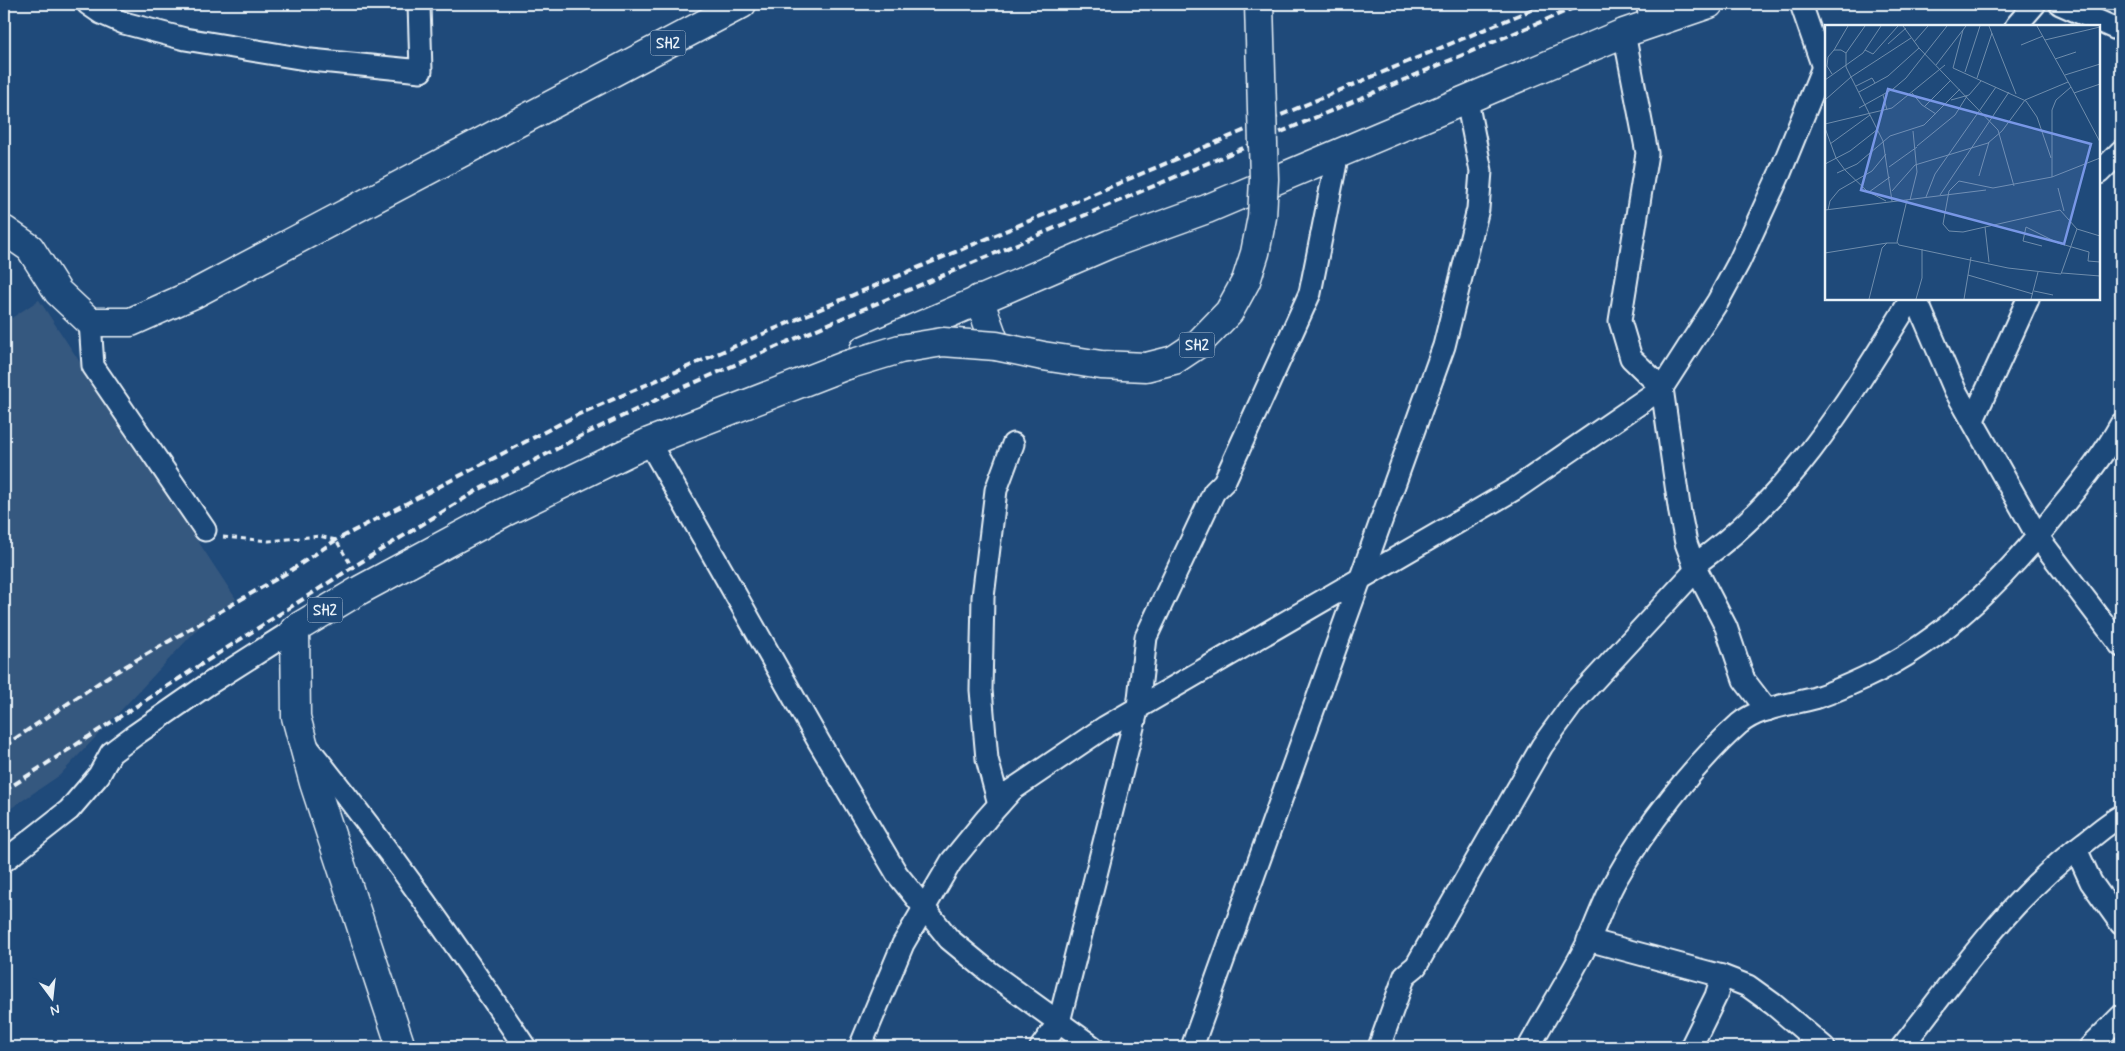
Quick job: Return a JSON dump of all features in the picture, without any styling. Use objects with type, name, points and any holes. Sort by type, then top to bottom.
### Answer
[{"type":"main road","name":"SH2","points":[[90,322],[131,322],[194,294],[742,4]]},
{"type":"main road","name":"SH2","points":[[401,1047],[314,783],[296,717],[295,629],[360,590],[503,513],[649,442],[847,365],[900,349],[943,342],[996,346],[1101,365],[1146,367],[1174,360],[1198,344],[1229,312],[1246,281],[1255,253],[1262,217],[1264,179],[1259,4]]},
{"type":"main road","points":[[746,403],[979,299],[1110,244],[1207,208],[1467,101],[1624,33],[1649,14],[1709,4]]},
{"type":"main road","points":[[4,230],[30,248],[58,292],[90,322]]},
{"type":"main road","points":[[979,299],[996,346]]},
{"type":"street","points":[[88,4],[101,13],[124,23],[185,39],[311,60],[421,72],[418,4]]},
{"type":"street","points":[[2017,25],[2035,4]]},
{"type":"street","points":[[2060,4],[2121,31]]},
{"type":"street","points":[[860,1047],[903,944],[951,862],[999,804],[1020,785],[1105,727],[1138,707],[1515,489],[1662,388],[1718,301],[1739,262],[1825,72],[1807,9]]},
{"type":"street","points":[[1624,33],[1647,153],[1620,320],[1631,358],[1662,388],[1680,513],[1686,543],[1695,568],[1726,627],[1744,680],[1767,710]]},
{"type":"street","points":[[1192,1047],[1444,346],[1478,209],[1481,171],[1467,101]]},
{"type":"street","points":[[2100,172],[2121,151]]},
{"type":"street","points":[[1041,1047],[1059,1022],[1138,707],[1146,637],[1214,492],[1224,482],[1310,294],[1338,153]]},
{"type":"street","points":[[1378,1047],[1405,975],[1416,966],[1542,746],[1574,702],[1695,568],[1740,528],[1812,450],[1874,360],[1910,300]]},
{"type":"street","points":[[1916,300],[1955,390],[2038,537],[2120,641]]},
{"type":"street","points":[[1972,420],[2028,300]]},
{"type":"street","points":[[90,322],[93,366],[205,530]]},
{"type":"street","points":[[1529,1047],[1588,940],[1614,882],[1635,849],[1674,795],[1741,722],[1767,710],[1816,698],[1865,678],[1916,650],[1973,606],[2038,537],[2107,450],[2121,424]]},
{"type":"street","points":[[649,442],[819,742],[897,874],[923,909],[949,939],[988,971],[1094,1047]]},
{"type":"street","points":[[999,804],[988,759],[981,690],[983,597],[996,490],[1014,444]]},
{"type":"street","points":[[4,861],[69,810],[99,775],[110,754],[207,685],[295,629]]},
{"type":"street","points":[[302,740],[350,798],[409,879],[525,1047]]},
{"type":"street","points":[[1902,1047],[1984,940],[2040,879],[2076,848],[2121,816]]},
{"type":"street","points":[[2076,848],[2091,882],[2121,924]]},
{"type":"street","points":[[1588,940],[1722,976],[1748,986],[1824,1047]]},
{"type":"street","points":[[1691,1047],[1716,996],[1722,976]]},
{"type":"street","points":[[2090,1047],[2121,1016]]},
{"type":"path","points":[[205,530],[214,535],[237,539],[269,540],[319,536],[336,540],[353,567],[360,590]]},
{"type":"shaded area","points":[[39,300],[236,599],[203,623],[60,775],[4,813],[4,323]]},
{"type":"railway","points":[[4,746],[109,676],[290,571],[336,540],[577,415],[834,303],[1545,4]]},
{"type":"railway","points":[[4,791],[353,567],[478,490],[583,435],[673,392],[833,322],[1583,4]]}]
